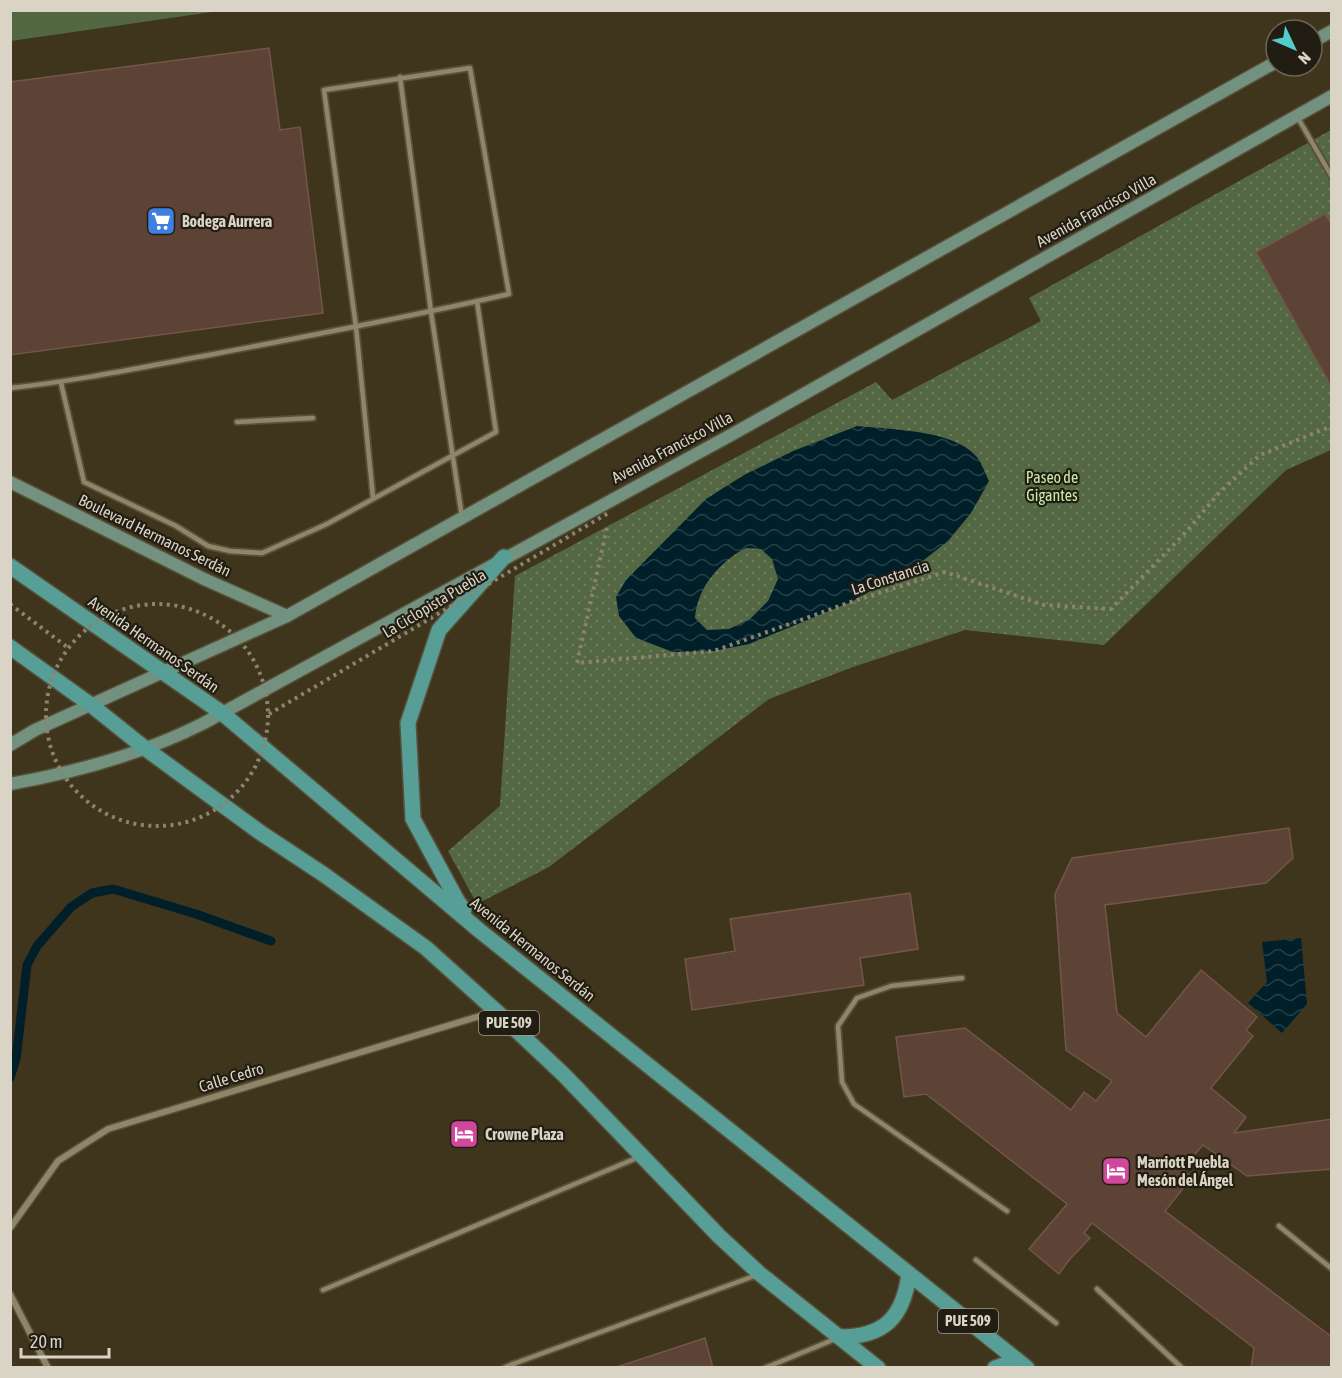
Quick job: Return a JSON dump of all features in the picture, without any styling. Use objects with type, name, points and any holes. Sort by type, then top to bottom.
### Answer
[{"type":"main road","points":[[10,745],[35,730],[287,616],[1264,69]]},
{"type":"main road","name":"Avenida Francisco Villa","points":[[10,784],[48,777],[121,758],[182,734],[731,435],[1332,96]]},
{"type":"main road","name":"Boulevard Hermanos Serdán","points":[[10,482],[204,579],[287,616]]},
{"type":"main road","points":[[480,931],[458,902],[413,819],[408,723],[439,630],[504,557]]},
{"type":"main road","name":"Avenida Hermanos Serdán","points":[[10,566],[222,713],[480,931],[1022,1364]]},
{"type":"main road","points":[[10,648],[91,705],[146,749]]},
{"type":"main road","name":"PUE 509","points":[[146,749],[261,833],[323,874],[426,948],[564,1076],[719,1236],[760,1274],[878,1368]]},
{"type":"main road","points":[[839,1337],[860,1337],[880,1329],[896,1315],[906,1296],[909,1274]]},
{"type":"main road","points":[[995,1368],[1022,1364]]},
{"type":"street","name":"Calle Cedro","points":[[10,1227],[58,1161],[108,1129],[496,1011]]},
{"type":"street","points":[[10,1294],[48,1368]]},
{"type":"lane","points":[[10,388],[61,383],[356,327],[509,294],[470,68],[324,90],[356,327],[373,497]]},
{"type":"lane","points":[[400,77],[431,312],[463,519]]},
{"type":"lane","points":[[1297,115],[1332,177]]},
{"type":"lane","points":[[61,383],[84,482],[176,526],[208,546],[230,551],[262,553],[327,524],[496,432],[477,301]]},
{"type":"lane","points":[[237,422],[313,418]]},
{"type":"lane","points":[[962,978],[891,986],[857,998],[838,1026],[842,1082],[854,1104],[1007,1211]]},
{"type":"lane","points":[[323,1290],[641,1156]]},
{"type":"lane","points":[[1279,1226],[1332,1269]]},
{"type":"lane","points":[[976,1260],[1056,1323]]},
{"type":"lane","points":[[504,1368],[760,1274]]},
{"type":"lane","points":[[1097,1288],[1182,1368]]},
{"type":"lane","points":[[765,1368],[839,1337]]},
{"type":"path","name":"La Constancia","points":[[610,512],[577,663],[714,651],[851,602],[945,572],[1044,604],[1111,609],[1187,531],[1218,494],[1260,455],[1332,426]]},
{"type":"path","name":"La Ciclopista Puebla","points":[[269,714],[610,512]]},
{"type":"path","points":[[159,602],[193,608],[224,624],[248,649],[264,680],[269,714],[263,749],[248,781],[222,805],[190,821],[156,827],[122,821],[90,805],[66,780],[50,748],[45,714],[51,679],[68,647],[93,623],[124,608],[159,602]]},
{"type":"path","points":[[10,604],[68,647]]},
{"type":"green space","points":[[11,10],[219,10],[219,11],[11,41]]},
{"type":"green space","name":"Paseo de Gigantes","points":[[1331,130],[1331,450],[1286,470],[1104,645],[965,630],[853,667],[769,699],[549,867],[477,904],[448,851],[500,806],[515,576],[876,382],[892,400],[1041,321],[1029,298]]},
{"type":"water","points":[[857,426],[921,432],[952,440],[965,447],[976,456],[989,481],[971,513],[948,541],[920,563],[851,602],[749,644],[714,651],[673,652],[636,638],[619,616],[616,597],[626,580],[706,499],[744,475],[793,451]],"holes":[[[746,548],[761,549],[772,559],[778,579],[768,601],[750,619],[729,629],[707,630],[695,618],[705,586],[719,568],[736,554]]]},
{"type":"water","points":[[1301,938],[1307,1004],[1282,1033],[1248,1003],[1267,982],[1262,942]]},
{"type":"building","name":"Bodega Aurrera","points":[[269,48],[280,130],[300,127],[323,313],[10,355],[10,82]]},
{"type":"building","points":[[1325,214],[1332,225],[1332,388],[1256,252]]},
{"type":"building","points":[[1289,828],[1293,858],[1266,883],[1105,905],[1117,1013],[1146,1037],[1201,970],[1257,1017],[1246,1030],[1253,1036],[1211,1088],[1246,1117],[1234,1133],[1332,1119],[1332,1169],[1247,1176],[1203,1145],[1182,1169],[1192,1177],[1165,1211],[1332,1337],[1332,1368],[1251,1368],[1254,1348],[1092,1223],[1084,1233],[1090,1238],[1059,1274],[1029,1249],[1067,1204],[926,1094],[904,1097],[896,1037],[965,1028],[1071,1110],[1084,1092],[1096,1101],[1112,1081],[1066,1050],[1055,894],[1072,858]]},
{"type":"building","points":[[910,893],[918,949],[860,958],[864,985],[692,1010],[685,959],[735,951],[730,919]]},
{"type":"building","points":[[705,1338],[713,1368],[614,1368]]},
{"type":"waterway","points":[[10,1078],[16,1059],[27,965],[37,946],[71,907],[92,893],[113,889],[196,914],[271,941]]},
{"type":"place","name":"Bodega Aurrera","points":[[161,221]]},
{"type":"place","name":"Crowne Plaza","points":[[464,1134]]},
{"type":"place","name":"Marriott Puebla Mesón del Ángel","points":[[1116,1171]]}]
